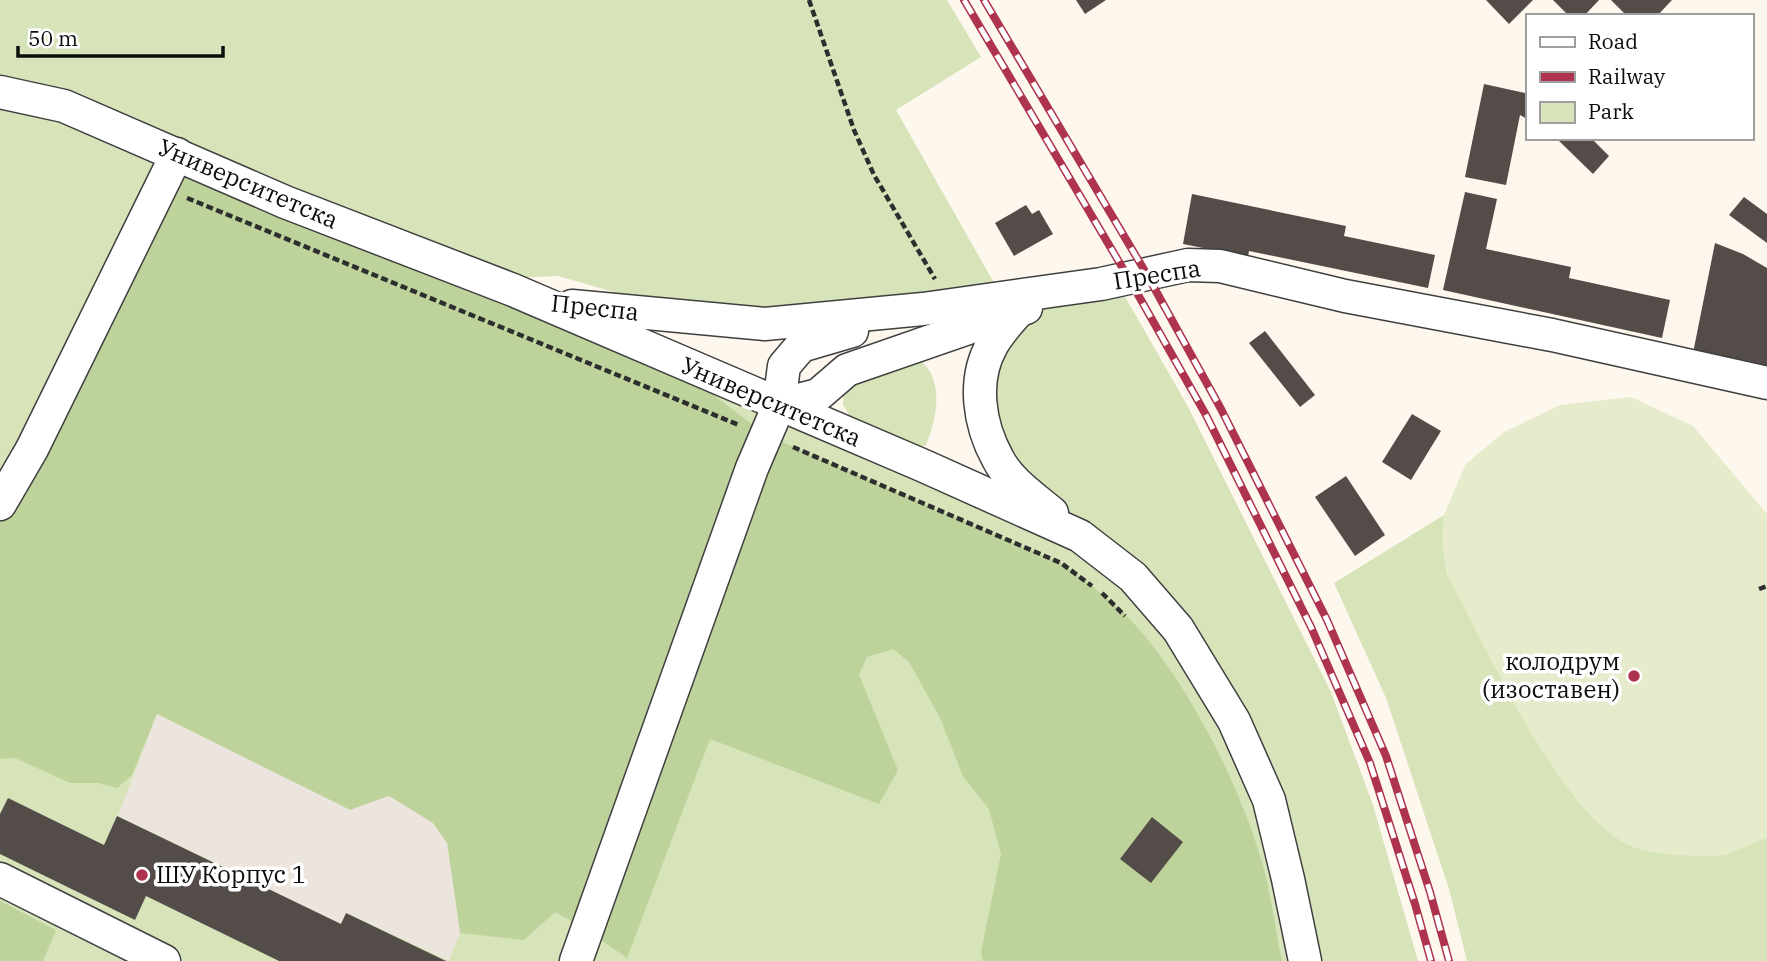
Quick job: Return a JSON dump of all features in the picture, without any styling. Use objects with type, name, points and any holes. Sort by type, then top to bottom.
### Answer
[{"type":"street","name":"Университетска","points":[[0,92],[64,106],[285,202],[539,302],[924,466],[1080,536],[1133,577],[1178,629],[1234,721],[1269,800],[1304,961]]},
{"type":"street","points":[[0,504],[32,449],[177,154]]},
{"type":"street","name":"Преспа","points":[[539,302],[765,324],[936,307],[1010,304],[1188,265],[1220,266],[1345,296],[1552,335],[1767,383]]},
{"type":"street","points":[[779,405],[818,395],[847,370],[1010,304]]},
{"type":"street","points":[[1010,304],[991,345],[978,384],[984,424],[998,461],[1023,489],[1080,536]]},
{"type":"street","points":[[576,961],[748,479],[779,405],[784,366],[801,346],[936,307]]},
{"type":"street","points":[[0,879],[164,961]]},
{"type":"path","points":[[809,0],[854,130],[874,175],[916,245],[936,307]]},
{"type":"path","points":[[160,187],[766,435],[1061,563],[1103,594],[1128,620]]},
{"type":"path","points":[[1759,589],[1767,586]]},
{"type":"green space","points":[[0,0],[947,0],[981,57],[896,110],[1002,297],[1115,279],[1187,405],[1331,692],[1373,805],[1418,961],[0,961]],"holes":[[[558,276],[715,321],[1002,298],[984,424],[1076,534],[482,279]]]},
{"type":"green space","points":[[177,154],[661,355],[766,435],[1061,563],[1136,625],[1182,687],[1198,715],[1228,773],[1262,862],[1282,961],[983,961],[981,952],[1001,854],[989,809],[963,776],[940,718],[909,662],[893,649],[867,657],[859,675],[898,770],[879,804],[710,739],[627,958],[555,912],[524,940],[460,933],[447,843],[389,796],[350,810],[157,714],[132,775],[117,788],[98,783],[70,783],[15,758],[0,759],[0,504]]},
{"type":"green space","points":[[919,359],[933,377],[936,388],[935,411],[926,445],[910,451],[855,425],[843,405],[844,384]]},
{"type":"green space","name":"колодрум (изоставен)","points":[[1631,397],[1693,426],[1767,514],[1767,837],[1728,854],[1694,856],[1653,852],[1633,847],[1606,830],[1579,802],[1527,726],[1447,574],[1443,545],[1444,515],[1465,465],[1504,432],[1560,405]]},
{"type":"green space","points":[[1444,515],[1443,545],[1447,574],[1469,615],[1725,855],[1767,837],[1767,961],[1467,961],[1449,889],[1386,698],[1334,583]]},
{"type":"green space","points":[[0,901],[56,930],[43,961],[0,961]]},
{"type":"shaded area","points":[[157,714],[350,810],[389,796],[433,823],[447,843],[460,933],[449,961],[347,913],[341,924],[118,816]]},
{"type":"building","points":[[1076,0],[1106,0],[1085,14]]},
{"type":"building","points":[[1486,0],[1533,0],[1509,24]]},
{"type":"building","points":[[1553,0],[1599,0],[1586,14],[1567,14]]},
{"type":"building","points":[[1611,0],[1672,0],[1659,14],[1625,14]]},
{"type":"building","points":[[1484,84],[1526,92],[1526,118],[1520,115],[1506,185],[1465,177]]},
{"type":"building","points":[[1558,140],[1593,140],[1609,156],[1593,174]]},
{"type":"building","points":[[1465,192],[1497,199],[1486,249],[1571,267],[1569,278],[1670,300],[1662,338],[1443,290]]},
{"type":"building","points":[[1192,194],[1346,226],[1344,236],[1435,255],[1428,288],[1249,251],[1248,257],[1183,244]]},
{"type":"building","points":[[1744,197],[1767,214],[1767,243],[1729,215]]},
{"type":"building","points":[[1026,205],[1032,214],[1039,210],[1053,234],[1014,256],[995,223]]},
{"type":"building","points":[[1715,243],[1743,254],[1767,268],[1767,369],[1693,353]]},
{"type":"building","points":[[1265,331],[1315,395],[1300,407],[1249,343]]},
{"type":"building","points":[[1412,414],[1441,431],[1411,480],[1382,462]]},
{"type":"building","points":[[1346,476],[1385,535],[1355,556],[1315,497]]},
{"type":"building","name":"ШУ Корпус 1","points":[[8,798],[104,845],[117,816],[341,924],[346,913],[446,961],[279,961],[146,896],[135,920],[0,854],[0,814]]},
{"type":"building","points":[[1152,817],[1183,842],[1151,883],[1120,859]]},
{"type":"railway","points":[[964,0],[1128,277],[1206,415],[1311,627],[1370,763],[1431,961]]},
{"type":"railway","points":[[984,0],[1146,273],[1221,409],[1327,620],[1386,756],[1430,892],[1449,961]]},
{"type":"place","name":"колодрум (изоставен)","points":[[1634,676]]},
{"type":"place","name":"ШУ Корпус 1","points":[[142,875]]}]
